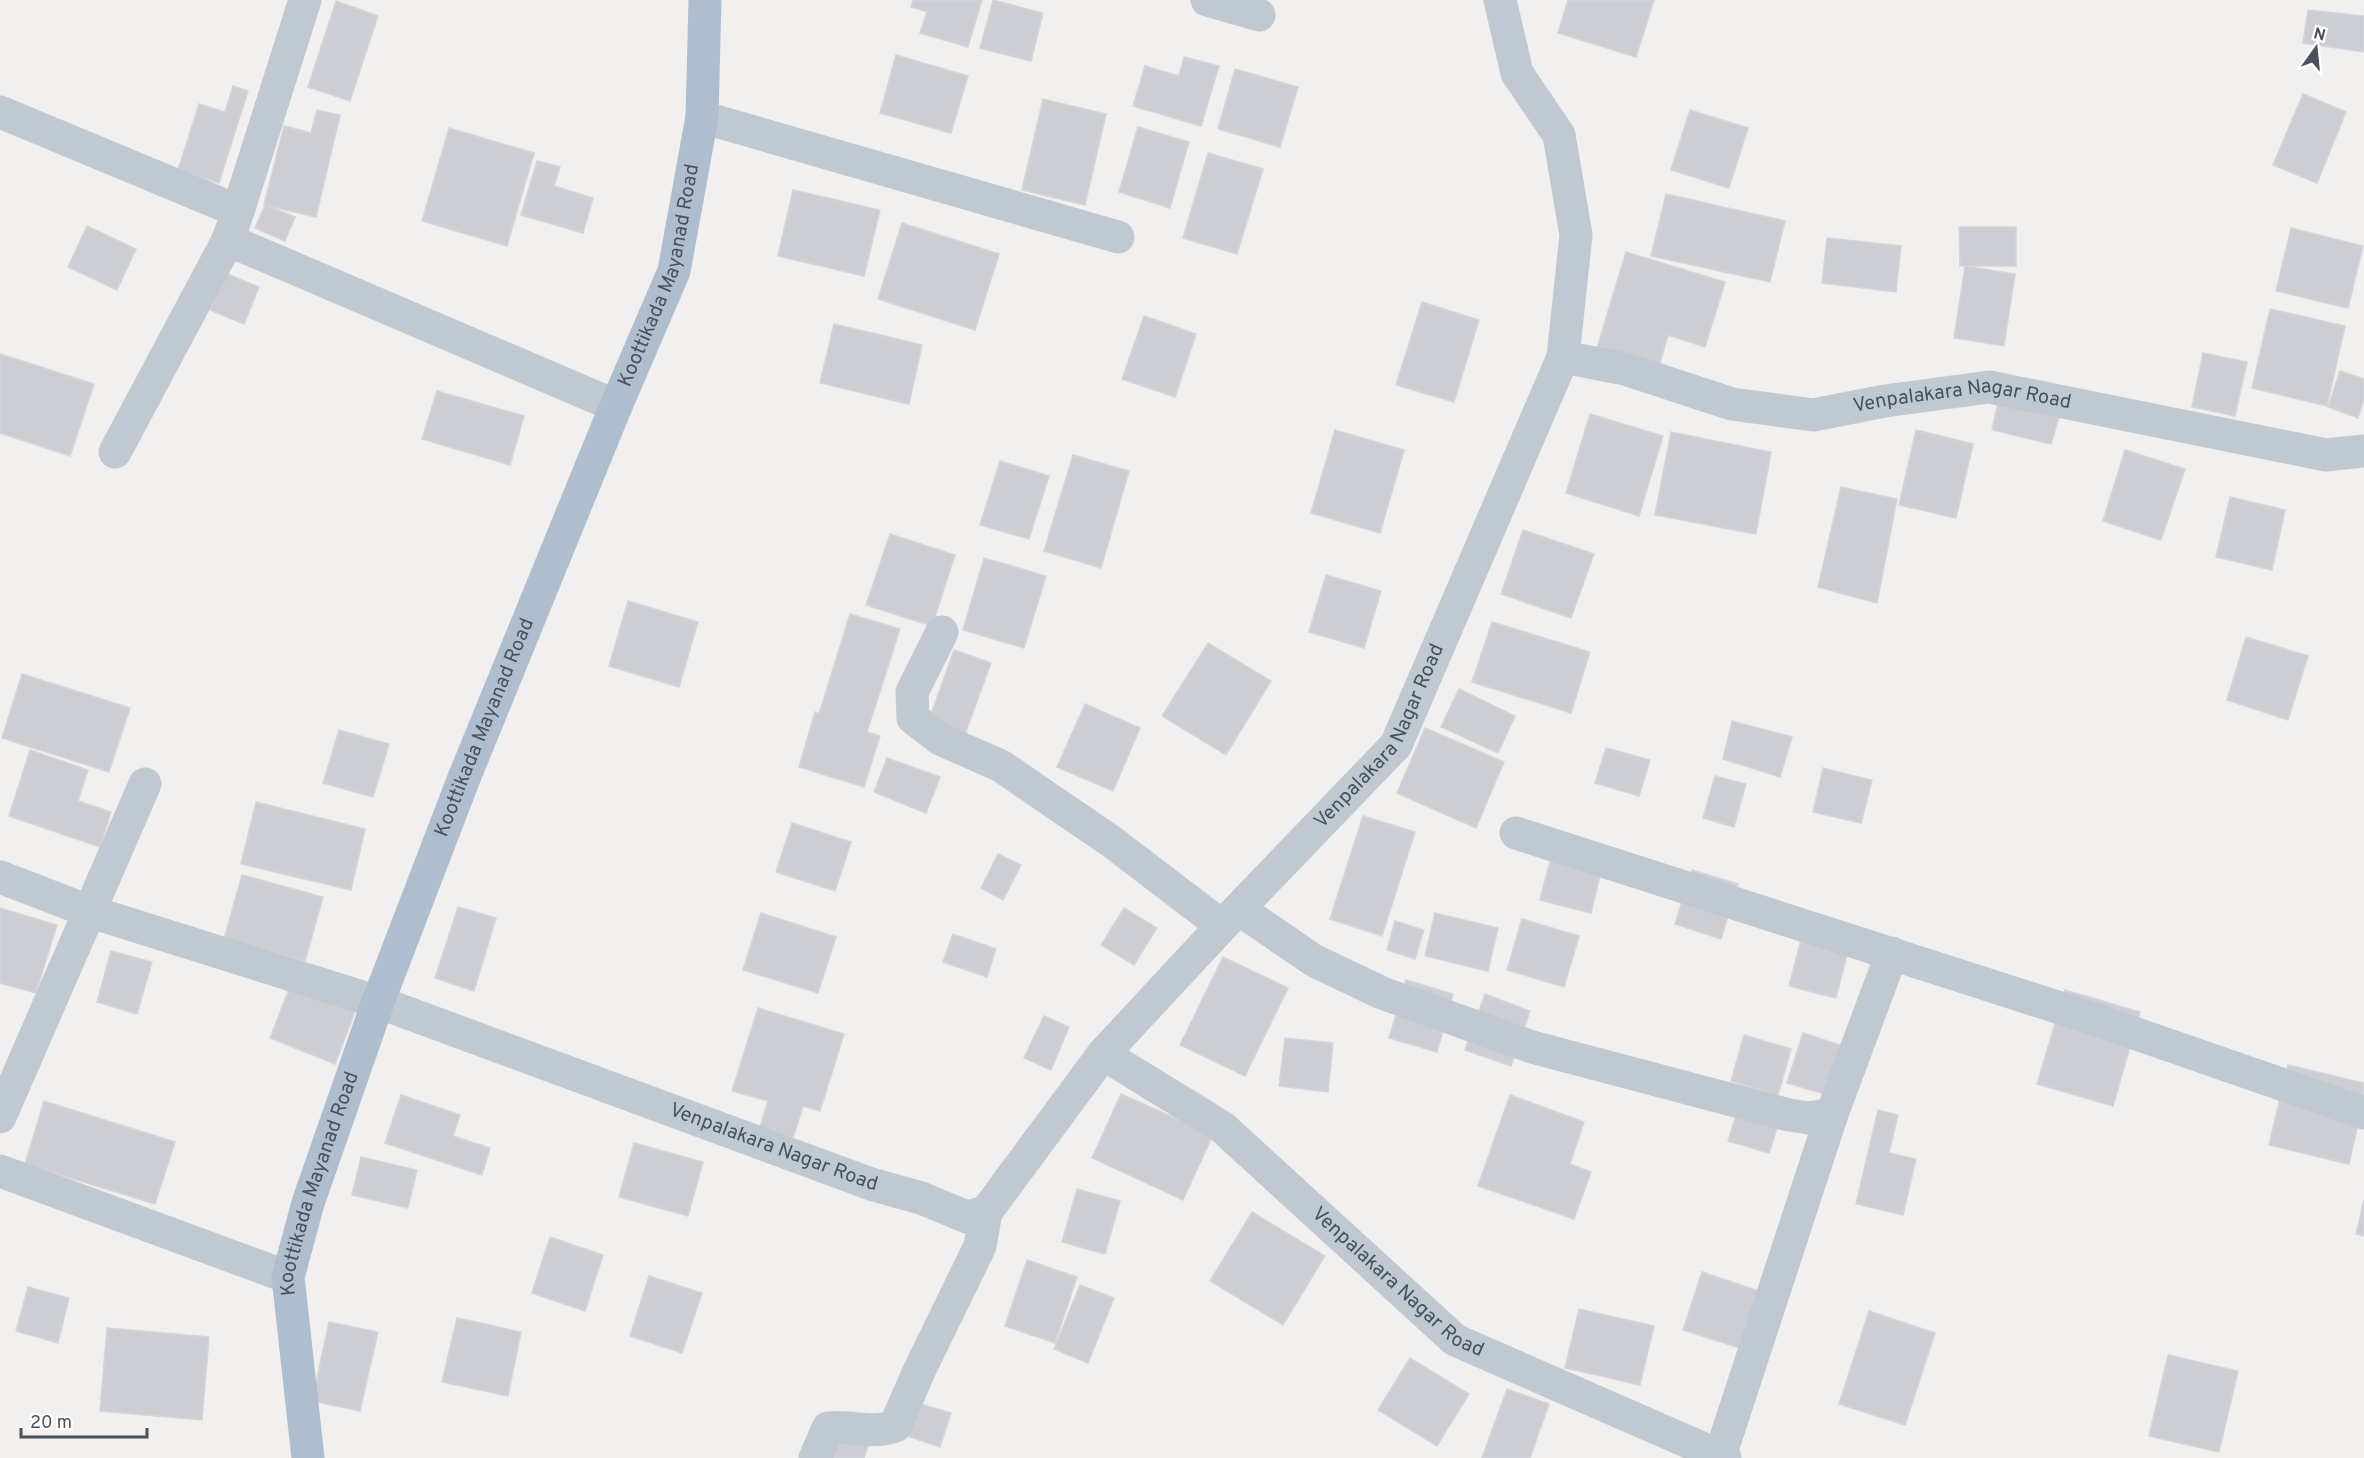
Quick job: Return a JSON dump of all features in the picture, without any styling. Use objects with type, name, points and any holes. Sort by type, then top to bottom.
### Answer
[{"type":"main road","name":"Koottikada Mayanad Road","points":[[308,1458],[288,1277],[308,1203],[378,1002],[464,778],[616,406],[674,272],[702,117],[705,0]]},
{"type":"street","points":[[115,452],[233,226],[305,0]]},
{"type":"street","points":[[1207,0],[1259,15]]},
{"type":"street","name":"Venpalakara Nagar Road","points":[[0,877],[91,912],[378,1002],[860,1180],[921,1198],[945,1210],[967,1217],[986,1212],[1103,1054],[1396,745],[1563,357],[1576,234],[1559,135],[1517,73],[1500,0]]},
{"type":"street","points":[[0,112],[233,226],[616,406]]},
{"type":"street","points":[[702,117],[1118,237]]},
{"type":"street","name":"Venpalakara Nagar Road","points":[[1563,357],[1625,369],[1732,404],[1813,415],[1885,401],[1989,387],[2326,455],[2364,451]]},
{"type":"street","points":[[942,632],[912,692],[913,718],[940,740],[1001,766],[1112,842],[1231,917],[1382,993],[1532,1047],[1789,1115],[1809,1118],[1832,1114]]},
{"type":"street","points":[[0,1117],[145,784]]},
{"type":"street","points":[[1516,833],[2082,1014],[2364,1113]]},
{"type":"street","points":[[1723,1457],[1832,1114],[1892,953]]},
{"type":"street","name":"Venpalakara Nagar Road","points":[[1103,1054],[1222,1126],[1455,1340],[1723,1457]]},
{"type":"street","points":[[0,1171],[288,1277]]},
{"type":"street","points":[[815,1458],[828,1428],[842,1426],[884,1431],[895,1426],[980,1246],[986,1212]]},
{"type":"building","points":[[913,0],[982,0],[968,47],[920,33],[927,12],[911,7]]},
{"type":"building","points":[[993,0],[1043,13],[1031,61],[980,48]]},
{"type":"building","points":[[1568,0],[1654,0],[1636,57],[1558,33]]},
{"type":"building","points":[[336,1],[378,16],[350,101],[308,87]]},
{"type":"building","points":[[2308,10],[2364,16],[2364,52],[2303,43]]},
{"type":"building","points":[[896,55],[968,76],[951,133],[880,113]]},
{"type":"building","points":[[1184,57],[1219,66],[1201,126],[1133,106],[1145,66],[1179,76]]},
{"type":"building","points":[[1235,69],[1298,87],[1280,147],[1218,129]]},
{"type":"building","points":[[233,86],[248,91],[219,183],[178,170],[199,104],[225,112]]},
{"type":"building","points":[[2303,94],[2346,112],[2317,183],[2273,165]]},
{"type":"building","points":[[1043,99],[1106,114],[1085,205],[1022,190]]},
{"type":"building","points":[[317,110],[340,115],[316,217],[264,205],[284,126],[311,133]]},
{"type":"building","points":[[1690,110],[1748,128],[1729,188],[1671,170]]},
{"type":"building","points":[[1138,127],[1189,142],[1170,208],[1119,192]]},
{"type":"building","points":[[449,128],[534,153],[507,246],[422,221]]},
{"type":"building","points":[[1208,153],[1263,169],[1237,254],[1183,238]]},
{"type":"building","points":[[537,161],[560,167],[554,186],[593,198],[583,233],[521,215]]},
{"type":"building","points":[[793,190],[880,210],[864,276],[778,256]]},
{"type":"building","points":[[1666,194],[1785,221],[1770,282],[1651,256]]},
{"type":"building","points":[[265,205],[295,217],[285,241],[255,228]]},
{"type":"building","points":[[902,223],[999,254],[975,330],[878,299]]},
{"type":"building","points":[[87,226],[136,249],[117,290],[68,267]]},
{"type":"building","points":[[1959,227],[2016,227],[2016,266],[1960,266]]},
{"type":"building","points":[[2291,228],[2363,246],[2348,308],[2276,291]]},
{"type":"building","points":[[1827,238],[1901,246],[1896,292],[1822,283]]},
{"type":"building","points":[[1626,252],[1725,282],[1705,347],[1668,335],[1659,367],[1597,348]]},
{"type":"building","points":[[1965,266],[2015,274],[2004,346],[1954,338]]},
{"type":"building","points":[[225,273],[259,287],[244,324],[210,310]]},
{"type":"building","points":[[1422,302],[1479,320],[1454,402],[1396,385]]},
{"type":"building","points":[[2270,309],[2345,326],[2327,406],[2252,388]]},
{"type":"building","points":[[1144,316],[1196,334],[1175,397],[1122,379]]},
{"type":"building","points":[[834,324],[922,345],[909,404],[820,383]]},
{"type":"building","points":[[2203,353],[2247,362],[2235,416],[2192,407]]},
{"type":"building","points":[[0,354],[94,384],[70,456],[0,433]]},
{"type":"building","points":[[2340,371],[2364,379],[2364,399],[2358,418],[2328,407]]},
{"type":"building","points":[[437,391],[524,416],[510,465],[422,439]]},
{"type":"building","points":[[1999,398],[2060,414],[2051,444],[1992,430]]},
{"type":"building","points":[[1590,414],[1663,436],[1639,516],[1566,493]]},
{"type":"building","points":[[1335,430],[1404,450],[1380,533],[1311,513]]},
{"type":"building","points":[[1916,430],[1973,444],[1956,518],[1899,505]]},
{"type":"building","points":[[1671,432],[1771,452],[1756,534],[1655,515]]},
{"type":"building","points":[[2125,450],[2185,469],[2161,540],[2103,521]]},
{"type":"building","points":[[1073,455],[1129,471],[1101,568],[1044,551]]},
{"type":"building","points":[[1000,461],[1049,476],[1029,539],[980,525]]},
{"type":"building","points":[[1841,487],[1897,499],[1877,603],[1818,587]]},
{"type":"building","points":[[2230,497],[2285,510],[2272,570],[2216,557]]},
{"type":"building","points":[[1523,530],[1594,554],[1571,618],[1501,594]]},
{"type":"building","points":[[890,534],[955,555],[932,626],[866,605]]},
{"type":"building","points":[[984,558],[1046,576],[1024,648],[963,630]]},
{"type":"building","points":[[1326,575],[1381,591],[1364,648],[1309,632]]},
{"type":"building","points":[[628,601],[698,622],[679,687],[609,666]]},
{"type":"building","points":[[850,614],[900,629],[867,732],[880,736],[864,787],[799,767],[815,712],[819,714]]},
{"type":"building","points":[[1492,622],[1590,652],[1571,713],[1472,682]]},
{"type":"building","points":[[2246,637],[2308,656],[2288,720],[2227,700]]},
{"type":"building","points":[[1208,643],[1271,681],[1226,755],[1162,716]]},
{"type":"building","points":[[954,650],[991,663],[964,737],[928,723]]},
{"type":"building","points":[[22,674],[130,708],[109,772],[2,738]]},
{"type":"building","points":[[1459,689],[1515,716],[1498,753],[1441,727]]},
{"type":"building","points":[[1085,704],[1140,728],[1113,791],[1057,767]]},
{"type":"building","points":[[1732,721],[1792,737],[1780,777],[1723,759]]},
{"type":"building","points":[[1425,728],[1504,762],[1476,828],[1397,793]]},
{"type":"building","points":[[339,730],[389,744],[373,797],[323,783]]},
{"type":"building","points":[[1606,748],[1650,760],[1639,796],[1595,783]]},
{"type":"building","points":[[30,750],[88,770],[78,801],[111,812],[100,847],[9,816]]},
{"type":"building","points":[[887,758],[940,777],[926,813],[874,792]]},
{"type":"building","points":[[1823,768],[1872,780],[1861,823],[1813,812]]},
{"type":"building","points":[[1715,776],[1746,784],[1734,827],[1703,818]]},
{"type":"building","points":[[256,802],[365,829],[351,890],[241,864]]},
{"type":"building","points":[[1363,816],[1415,832],[1382,936],[1330,919]]},
{"type":"building","points":[[792,823],[851,842],[835,891],[776,872]]},
{"type":"building","points":[[1554,846],[1604,859],[1591,913],[1540,900]]},
{"type":"building","points":[[998,854],[1021,865],[1003,900],[981,888]]},
{"type":"building","points":[[1692,870],[1738,884],[1721,939],[1675,924]]},
{"type":"building","points":[[242,875],[323,897],[305,961],[224,939]]},
{"type":"building","points":[[458,907],[496,918],[474,991],[435,978]]},
{"type":"building","points":[[0,908],[57,925],[36,993],[0,983]]},
{"type":"building","points":[[1124,908],[1157,928],[1134,965],[1101,945]]},
{"type":"building","points":[[761,913],[836,937],[818,993],[743,970]]},
{"type":"building","points":[[1435,913],[1498,928],[1488,971],[1425,956]]},
{"type":"building","points":[[1522,919],[1579,936],[1564,987],[1507,970]]},
{"type":"building","points":[[1395,921],[1424,930],[1415,959],[1387,950]]},
{"type":"building","points":[[953,934],[996,949],[987,977],[943,962]]},
{"type":"building","points":[[1801,940],[1848,951],[1836,998],[1789,986]]},
{"type":"building","points":[[111,951],[152,962],[137,1014],[97,1002]]},
{"type":"building","points":[[1223,957],[1288,988],[1245,1076],[1180,1045]]},
{"type":"building","points":[[1406,980],[1453,994],[1437,1052],[1389,1038]]},
{"type":"building","points":[[291,984],[356,1009],[335,1064],[270,1038]]},
{"type":"building","points":[[2065,990],[2140,1012],[2113,1106],[2037,1084]]},
{"type":"building","points":[[1485,994],[1530,1011],[1511,1066],[1465,1050]]},
{"type":"building","points":[[758,1008],[844,1034],[820,1111],[803,1106],[793,1138],[760,1127],[768,1101],[732,1091]]},
{"type":"building","points":[[1044,1016],[1069,1027],[1051,1070],[1024,1058]]},
{"type":"building","points":[[1803,1033],[1843,1046],[1828,1095],[1787,1083]]},
{"type":"building","points":[[1744,1035],[1791,1049],[1778,1095],[1731,1081]]},
{"type":"building","points":[[1285,1038],[1333,1043],[1328,1092],[1279,1086]]},
{"type":"building","points":[[2288,1065],[2364,1083],[2364,1097],[2349,1164],[2269,1145]]},
{"type":"building","points":[[1121,1094],[1213,1135],[1183,1200],[1092,1158]]},
{"type":"building","points":[[401,1095],[460,1115],[453,1136],[490,1148],[482,1175],[385,1143]]},
{"type":"building","points":[[1510,1095],[1584,1122],[1570,1164],[1591,1172],[1574,1219],[1478,1186]]},
{"type":"building","points":[[44,1101],[175,1142],[155,1204],[25,1164]]},
{"type":"building","points":[[1740,1103],[1781,1115],[1769,1153],[1728,1141]]},
{"type":"building","points":[[1878,1110],[1898,1115],[1889,1153],[1916,1159],[1903,1215],[1856,1204]]},
{"type":"building","points":[[634,1143],[703,1162],[688,1216],[619,1197]]},
{"type":"building","points":[[361,1157],[417,1170],[408,1208],[352,1195]]},
{"type":"building","points":[[1077,1189],[1120,1201],[1105,1254],[1062,1242]]},
{"type":"building","points":[[2364,1200],[2364,1236],[2356,1234]]},
{"type":"building","points":[[1252,1212],[1325,1256],[1283,1325],[1210,1281]]},
{"type":"building","points":[[550,1237],[603,1255],[585,1311],[532,1293]]},
{"type":"building","points":[[1027,1260],[1077,1277],[1055,1343],[1005,1326]]},
{"type":"building","points":[[1702,1272],[1765,1293],[1746,1350],[1683,1330]]},
{"type":"building","points":[[649,1276],[702,1293],[682,1353],[630,1336]]},
{"type":"building","points":[[1080,1285],[1114,1298],[1088,1363],[1054,1349]]},
{"type":"building","points":[[28,1287],[69,1298],[58,1343],[16,1331]]},
{"type":"building","points":[[1579,1309],[1654,1326],[1640,1385],[1565,1368]]},
{"type":"building","points":[[1869,1311],[1935,1333],[1905,1425],[1839,1404]]},
{"type":"building","points":[[457,1318],[521,1332],[508,1396],[442,1382]]},
{"type":"building","points":[[329,1322],[378,1332],[360,1411],[312,1401]]},
{"type":"building","points":[[107,1328],[209,1337],[202,1420],[100,1411]]},
{"type":"building","points":[[2168,1355],[2238,1371],[2219,1452],[2149,1436]]},
{"type":"building","points":[[1410,1358],[1469,1394],[1437,1446],[1378,1410]]},
{"type":"building","points":[[1507,1389],[1549,1404],[1530,1458],[1482,1458]]},
{"type":"building","points":[[918,1403],[951,1413],[940,1447],[907,1436]]},
{"type":"building","points":[[826,1432],[868,1445],[864,1458],[819,1458]]}]
